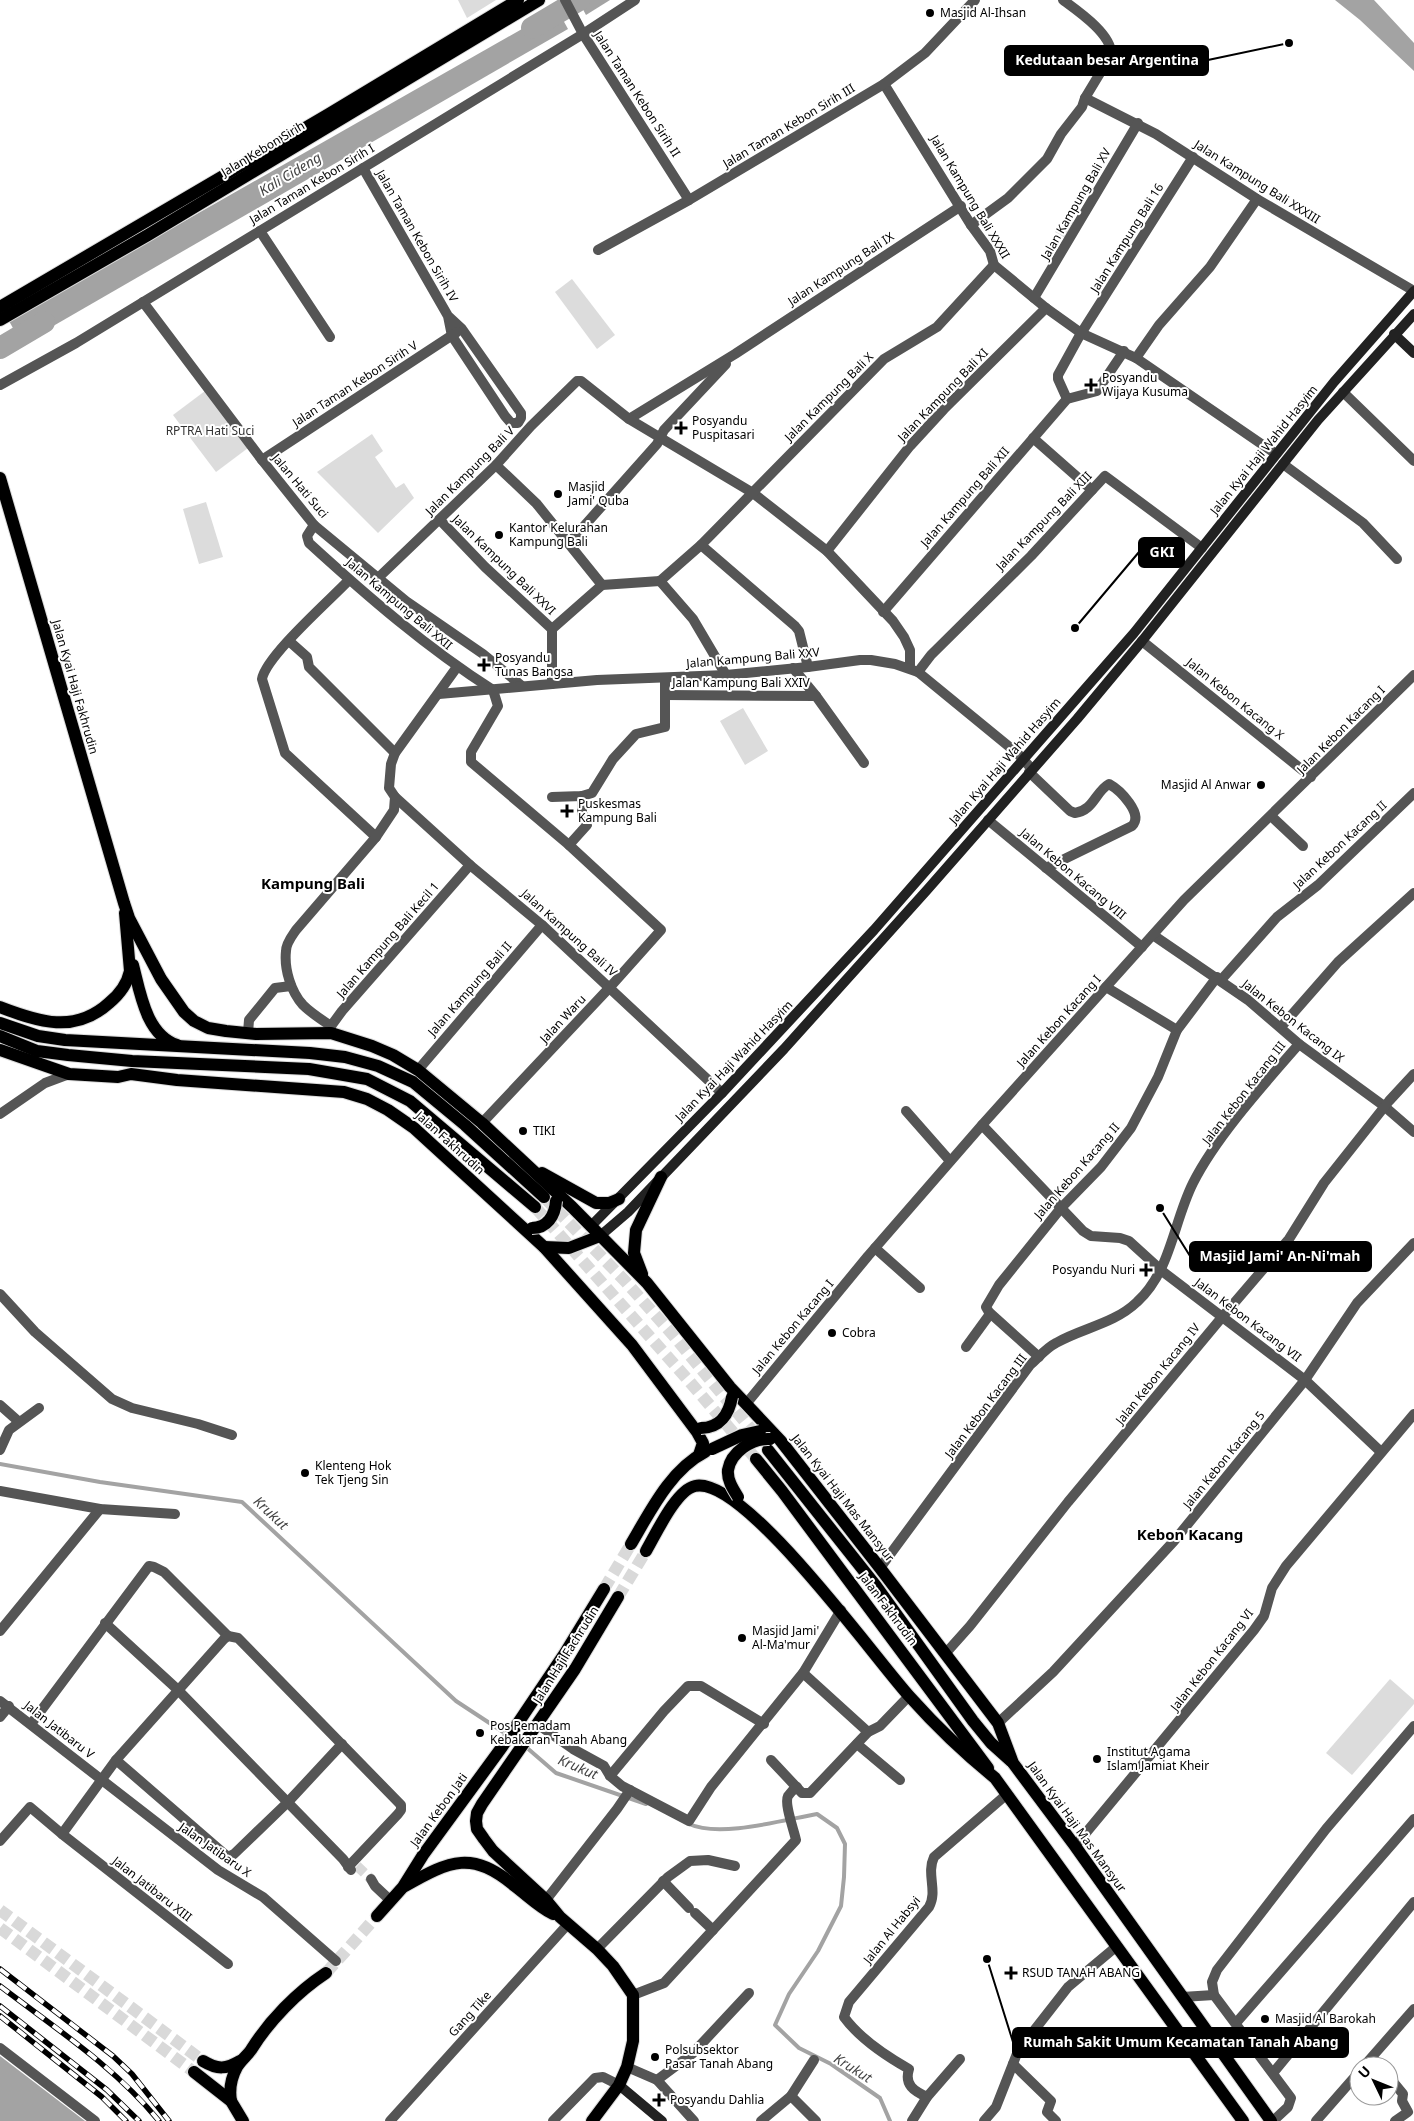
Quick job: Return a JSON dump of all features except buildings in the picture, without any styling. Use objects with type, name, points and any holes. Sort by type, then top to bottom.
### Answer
[{"type":"main road","name":"Jalan Kebon Sirih","points":[[0,306],[330,114],[518,0]]},
{"type":"main road","name":"Jalan Kebon Sirih","points":[[0,320],[148,235],[539,0]]},
{"type":"main road","name":"Jalan Kyai Haji Wahid Hasyim","points":[[591,1226],[722,1093],[848,960],[1134,633],[1334,382],[1414,291]]},
{"type":"main road","name":"Jalan Kyai Haji Wahid Hasyim","points":[[600,1236],[614,1226],[784,1048],[988,820],[1077,719],[1142,641],[1343,392],[1414,314]]},
{"type":"main road","points":[[1394,334],[1414,353]]},
{"type":"main road","name":"Jalan Kyai Haji Fakhrudin","points":[[0,478],[129,918],[161,979],[178,1005],[194,1021]]},
{"type":"main road","points":[[1067,710],[1077,719]]},
{"type":"main road","name":"Jalan Kyai Haji Fakhrudin","points":[[0,1007],[39,1020],[72,1023],[86,1019],[99,1012],[124,988],[130,971],[124,903]]},
{"type":"main road","points":[[128,946],[141,997],[152,1023],[169,1042],[181,1046]]},
{"type":"main road","name":"Jalan Fakhrudin","points":[[194,1021],[208,1028],[248,1033],[331,1030],[372,1046],[418,1070],[482,1123],[532,1172],[552,1197]]},
{"type":"main road","name":"Jalan Fakhrudin","points":[[0,1023],[38,1036],[64,1040],[310,1053],[345,1057],[378,1066],[413,1082],[552,1197],[591,1226],[647,1283],[733,1394],[746,1404],[973,1721],[991,1743],[1013,1763]]},
{"type":"main road","name":"Jalan Fakhrudin","points":[[0,1036],[37,1051],[132,1061],[310,1069],[367,1079],[410,1101],[535,1207]]},
{"type":"main road","name":"Jalan Fakhrudin","points":[[0,1050],[69,1074],[118,1077],[131,1074],[177,1080],[344,1092],[367,1099],[388,1110],[414,1128],[527,1228],[632,1345],[697,1427],[703,1447],[699,1455]]},
{"type":"main road","points":[[37,1051],[78,1063],[122,1070],[131,1074]]},
{"type":"main road","points":[[532,1172],[546,1174],[596,1203],[609,1203],[619,1199]]},
{"type":"main road","points":[[647,1283],[634,1253],[634,1241],[641,1217],[661,1177]]},
{"type":"main road","points":[[527,1228],[546,1224],[553,1216],[552,1197]]},
{"type":"main road","points":[[544,1247],[569,1248],[600,1236]]},
{"type":"main road","points":[[697,1427],[716,1424],[724,1418],[730,1410],[733,1394]]},
{"type":"main road","points":[[631,1544],[670,1482],[699,1455],[742,1435],[770,1438]]},
{"type":"main road","points":[[770,1438],[754,1440],[746,1445],[732,1460],[728,1471],[729,1480],[740,1502],[841,1610],[909,1696],[964,1754],[995,1778],[1243,2121]]},
{"type":"main road","name":"Jalan Kyai Haji Mas Mansyur","points":[[770,1438],[880,1568],[998,1723],[1013,1763],[1075,1846],[1272,2121]]},
{"type":"main road","name":"Jalan Fakhrudin","points":[[756,1459],[978,1752],[995,1778]]},
{"type":"main road","points":[[646,1550],[678,1498],[687,1489],[694,1486],[710,1487],[740,1502]]},
{"type":"main road","name":"Jalan Haji Fachrudin","points":[[522,1717],[565,1654],[604,1589]]},
{"type":"main road","name":"Jalan Haji Fachrudin","points":[[536,1725],[575,1669],[618,1597]]},
{"type":"main road","name":"Jalan Kebon Jati","points":[[377,1916],[403,1887],[423,1855],[522,1717]]},
{"type":"main road","points":[[536,1725],[477,1813],[477,1829],[488,1846],[614,1966],[633,1995],[633,2041],[627,2067],[620,2085],[592,2121]]},
{"type":"main road","points":[[403,1887],[447,1866],[459,1862],[473,1862],[501,1874],[536,1903],[564,1920]]},
{"type":"main road","points":[[203,2061],[222,2069],[240,2061],[251,2051],[261,2047],[319,1987],[326,1973]]},
{"type":"main road","points":[[231,2101],[231,2083],[240,2061]]},
{"type":"main road","points":[[194,2072],[231,2101],[244,2121]]},
{"type":"main road","points":[[620,2085],[656,2119]]},
{"type":"street","name":"Jalan Taman Kebon Sirih II","points":[[565,0],[583,34],[689,200]]},
{"type":"street","name":"Jalan Taman Kebon Sirih I","points":[[0,385],[143,302],[583,34],[635,0]]},
{"type":"street","name":"Jalan Taman Kebon Sirih III","points":[[598,250],[689,200],[884,84],[925,52],[975,0]]},
{"type":"street","points":[[971,225],[1008,198],[1047,160],[1061,134],[1082,108],[1085,98],[1111,55],[1112,48],[1101,32],[1063,0]]},
{"type":"street","name":"Jalan Kampung Bali XXXII","points":[[884,84],[971,225],[990,250],[994,265],[1046,308],[1081,333],[1136,358],[1276,454]]},
{"type":"street","name":"Jalan Kampung Bali XXXIII","points":[[1085,98],[1138,123],[1257,199],[1414,291]]},
{"type":"street","name":"Jalan Kampung Bali XV","points":[[1034,298],[1138,123]]},
{"type":"street","name":"Jalan Kampung Bali 16","points":[[1081,333],[1193,157]]},
{"type":"street","name":"Jalan Taman Kebon Sirih IV","points":[[363,168],[448,316],[462,329],[522,413],[518,423],[511,423],[505,416],[452,336],[448,316]]},
{"type":"street","points":[[1136,358],[1159,325],[1210,267],[1257,199]]},
{"type":"street","name":"Jalan Kampung Bali IX","points":[[629,419],[735,354],[961,206]]},
{"type":"street","points":[[260,231],[330,337]]},
{"type":"street","name":"Jalan Kampung Bali X","points":[[660,582],[701,545],[884,360],[937,327],[994,265]]},
{"type":"street","name":"Jalan Hati Suci","points":[[143,302],[262,460],[314,525],[406,601],[483,654],[522,686]]},
{"type":"street","name":"Jalan Kampung Bali XI","points":[[827,551],[917,438],[1046,308]]},
{"type":"street","name":"Jalan Taman Kebon Sirih V","points":[[262,460],[462,329]]},
{"type":"street","points":[[1081,333],[1058,376],[1067,399],[1097,392],[1124,351]]},
{"type":"street","name":"Jalan Kampung Bali IX","points":[[569,542],[657,444],[664,430],[735,354]]},
{"type":"street","name":"Jalan Kampung Bali V","points":[[378,578],[496,465],[531,426],[577,381],[629,419]]},
{"type":"street","points":[[1343,392],[1414,462]]},
{"type":"street","name":"Jalan Kampung Bali XII","points":[[883,612],[1067,399]]},
{"type":"street","points":[[629,419],[753,493],[827,551],[904,636],[910,650],[914,670]]},
{"type":"street","points":[[1033,438],[1092,490]]},
{"type":"street","points":[[1283,464],[1363,523],[1397,559]]},
{"type":"street","points":[[496,465],[536,503],[602,585]]},
{"type":"street","name":"Jalan Kampung Bali XIII","points":[[914,670],[1031,556],[1104,477],[1108,476],[1202,548]]},
{"type":"street","name":"Jalan Kampung Bali XXVI","points":[[440,520],[485,567],[552,629]]},
{"type":"street","name":"Jalan Kampung Bali XXII","points":[[314,525],[307,536],[309,543],[350,580],[457,667],[493,690]]},
{"type":"street","points":[[701,545],[795,626],[799,631],[808,667]]},
{"type":"street","points":[[350,580],[289,641],[266,668],[262,679],[285,753],[376,837]]},
{"type":"street","points":[[552,684],[552,629],[602,585],[660,582],[693,619],[726,674]]},
{"type":"street","points":[[289,641],[307,657],[309,667],[395,753]]},
{"type":"street","name":"Jalan Kebon Kacang X","points":[[1142,641],[1311,777]]},
{"type":"street","name":"Jalan Kampung Bali XXV","points":[[439,694],[597,680],[665,679],[808,667],[860,660],[895,664],[914,670],[1023,759],[1030,771],[1070,811],[1075,813],[1086,809],[1108,784],[1125,798],[1136,815],[1136,820],[1132,826],[1046,868]]},
{"type":"street","points":[[331,1030],[304,1007],[291,986],[286,950],[289,941],[296,930],[376,837],[394,810],[395,797],[389,788],[391,764],[395,753],[457,667]]},
{"type":"street","name":"Jalan Kampung Bali XXIV","points":[[794,668],[864,763]]},
{"type":"street","name":"Jalan Kebon Kacang I","points":[[746,1404],[875,1248],[950,1161],[1184,900],[1414,675]]},
{"type":"street","points":[[552,797],[582,796],[592,792],[613,759],[636,734],[665,727],[665,679]]},
{"type":"street","points":[[493,690],[498,706],[472,752],[470,762],[570,845],[587,825],[582,813],[582,796]]},
{"type":"street","name":"Jalan Kampung Bali XXIV","points":[[665,694],[816,696]]},
{"type":"street","name":"Jalan Kebon Kacang II","points":[[966,1347],[990,1313],[986,1306],[998,1285],[1061,1208],[1101,1167],[1132,1128],[1158,1077],[1177,1030],[1219,979],[1277,917],[1318,885],[1414,793]]},
{"type":"street","name":"Jalan Kampung Bali IV","points":[[395,797],[470,865],[542,925],[722,1093]]},
{"type":"street","points":[[1271,816],[1303,846]]},
{"type":"street","name":"Jalan Kebon Kacang VIII","points":[[988,820],[1142,947]]},
{"type":"street","name":"Jalan Waru","points":[[482,1123],[661,930],[570,845]]},
{"type":"street","name":"Jalan Kampung Bali Kecil 1","points":[[331,1030],[470,865]]},
{"type":"street","name":"Jalan Kebon Kacang III","points":[[1280,1027],[1338,962],[1414,893]]},
{"type":"street","name":"Jalan Kampung Bali II","points":[[418,1070],[542,925]]},
{"type":"street","name":"Jalan Kebon Kacang IX","points":[[1152,935],[1219,979],[1299,1044],[1384,1106],[1414,1132]]},
{"type":"street","points":[[248,1033],[249,1020],[275,988],[291,986]]},
{"type":"street","points":[[1106,987],[1177,1030]]},
{"type":"street","name":"Jalan Kebon Kacang III","points":[[880,1568],[1030,1365],[1054,1343],[1095,1328],[1138,1302],[1162,1271],[1186,1200],[1203,1166],[1240,1115],[1299,1044]]},
{"type":"street","points":[[0,1114],[45,1083],[69,1074]]},
{"type":"street","name":"Jalan Kebon Kacang IV","points":[[945,1654],[970,1626],[1068,1502],[1223,1316],[1290,1239],[1319,1190],[1384,1106],[1414,1074]]},
{"type":"street","points":[[906,1112],[950,1161]]},
{"type":"street","name":"Jalan Kebon Kacang VII","points":[[982,1125],[1083,1231],[1091,1236],[1120,1238],[1129,1241],[1162,1271],[1305,1380],[1381,1452]]},
{"type":"street","name":"Jalan Kebon Kacang 5","points":[[998,1723],[1053,1672],[1139,1580],[1215,1492],[1305,1380],[1357,1303],[1414,1244]]},
{"type":"street","points":[[875,1248],[920,1288]]},
{"type":"street","points":[[0,1294],[35,1332],[112,1399],[132,1408],[198,1424],[232,1435]]},
{"type":"street","points":[[990,1313],[1039,1357]]},
{"type":"street","points":[[0,1405],[18,1422]]},
{"type":"street","points":[[0,1450],[5,1434],[18,1422],[39,1408]]},
{"type":"street","name":"Jalan Kebon Kacang VI","points":[[1075,1846],[1254,1630],[1264,1616],[1272,1588],[1286,1566],[1414,1414]]},
{"type":"street","points":[[0,1491],[100,1509],[174,1514]]},
{"type":"street","points":[[0,1631],[100,1509]]},
{"type":"street","points":[[31,1724],[144,1571],[149,1566],[154,1567],[164,1572],[228,1636],[238,1638],[402,1807],[398,1814],[350,1865],[178,1689],[106,1623]]},
{"type":"street","points":[[536,1725],[604,1766],[610,1776],[627,1794],[689,1821],[711,1787],[764,1724],[803,1673],[841,1610]]},
{"type":"street","points":[[62,1834],[116,1760],[178,1689],[228,1636]]},
{"type":"street","points":[[803,1673],[868,1732]]},
{"type":"street","points":[[610,1776],[664,1711],[688,1686],[702,1686],[764,1724]]},
{"type":"street","points":[[771,1760],[804,1794],[810,1793],[868,1732],[880,1726],[909,1696]]},
{"type":"street","points":[[0,1717],[4,1703]]},
{"type":"street","name":"Jalan Jatibaru V","points":[[4,1703],[102,1779]]},
{"type":"street","points":[[1272,2121],[1288,2107],[1291,2098],[1214,1994],[1212,1982],[1217,1970],[1326,1829],[1414,1726]]},
{"type":"street","points":[[116,1760],[228,1857],[234,1854],[288,1802],[342,1744]]},
{"type":"street","points":[[857,1744],[900,1780]]},
{"type":"street","name":"Jalan Jatibaru X","points":[[102,1779],[218,1870],[262,1897],[336,1961]]},
{"type":"street","points":[[633,1995],[664,1983],[796,1840],[791,1815],[787,1807],[788,1796],[796,1787]]},
{"type":"street","points":[[546,1900],[627,1794]]},
{"type":"street","name":"Jalan Al Habsyi","points":[[926,2097],[916,2092],[909,2084],[907,2077],[909,2069],[883,2053],[850,2025],[844,2017],[849,2002],[929,1907],[933,1899],[930,1867],[934,1857],[1006,1795]]},
{"type":"street","name":"Jalan Jatibaru XIII","points":[[0,1841],[30,1807],[228,1964]]},
{"type":"street","points":[[1236,2024],[1414,1818]]},
{"type":"street","points":[[596,1949],[663,1881],[690,1861],[708,1860],[735,1866]]},
{"type":"street","points":[[663,1881],[713,1930]]},
{"type":"street","points":[[371,1883],[391,1901]]},
{"type":"street","points":[[1273,2073],[1414,1902]]},
{"type":"street","name":"Gang Tike","points":[[390,2121],[564,1920]]},
{"type":"street","points":[[984,2121],[996,2107],[1018,2051],[1068,1987],[1117,1946]]},
{"type":"street","points":[[657,2080],[692,2054],[749,1994]]},
{"type":"street","points":[[1182,1997],[1214,1994]]},
{"type":"street","points":[[1373,2056],[1414,2009]]},
{"type":"street","points":[[0,2048],[95,2121]]},
{"type":"street","points":[[912,2121],[926,2097],[960,2059]]},
{"type":"street","points":[[761,2121],[791,2096],[814,2060]]},
{"type":"street","points":[[1013,2064],[1051,2101],[1047,2112],[1056,2121]]},
{"type":"street","points":[[627,2067],[657,2080],[694,2121]]},
{"type":"street","points":[[554,2121],[595,2078],[603,2077],[620,2085]]},
{"type":"street","points":[[1316,2121],[1349,2083]]},
{"type":"street","points":[[1395,2121],[1408,2112],[1402,2101],[1403,2094],[1399,2089]]},
{"type":"street","points":[[791,2096],[816,2121]]},
{"type":"green space","points":[[458,0],[496,0],[467,18]]},
{"type":"green space","points":[[1065,217],[1081,227],[1072,242],[1055,232]]},
{"type":"green space","points":[[572,279],[615,335],[597,349],[555,292]]},
{"type":"green space","name":"RPTRA Hati Suci","points":[[205,391],[248,448],[216,472],[173,415]]},
{"type":"green space","points":[[372,434],[383,451],[375,457],[396,488],[404,483],[414,498],[378,533],[317,472]]},
{"type":"green space","points":[[206,502],[223,557],[199,564],[183,509]]},
{"type":"green space","points":[[743,708],[768,751],[745,765],[720,721]]},
{"type":"green space","points":[[1390,1679],[1414,1700],[1414,1704],[1352,1775],[1326,1753]]},
{"type":"water","points":[[578,0],[610,0],[586,15]]},
{"type":"water","points":[[1335,0],[1374,0],[1414,43],[1414,71],[1360,20]]},
{"type":"water","points":[[557,9],[568,29],[22,344],[9,321]]},
{"type":"water","points":[[0,2056],[85,2121],[0,2121]]},
{"type":"waterway","name":"Kali Cideng","points":[[532,28],[579,0]]},
{"type":"waterway","name":"Kali Cideng","points":[[0,348],[44,322]]},
{"type":"waterway","name":"Krukut","points":[[0,1464],[100,1482],[242,1502],[456,1701],[526,1747],[556,1773],[646,1804]]},
{"type":"waterway","name":"Krukut","points":[[689,1824],[702,1828],[734,1829],[817,1814],[837,1828],[845,1844],[841,1906],[818,1951],[789,1994],[775,2025],[799,2048],[831,2064],[880,2098],[890,2121]]},
{"type":"tunnel","points":[[544,1197],[626,1282],[673,1335],[760,1440]]},
{"type":"tunnel","points":[[535,1207],[756,1459]]},
{"type":"tunnel","points":[[604,1589],[631,1544]]},
{"type":"tunnel","points":[[618,1597],[646,1551]]},
{"type":"tunnel","points":[[357,1866],[371,1879]]},
{"type":"tunnel","points":[[0,1910],[203,2061]]},
{"type":"tunnel","points":[[326,1973],[377,1916]]},
{"type":"tunnel","points":[[0,1928],[194,2072]]},
{"type":"railway","points":[[0,1969],[113,2056],[132,2074],[169,2121]]},
{"type":"railway","points":[[0,1986],[84,2049],[142,2101],[159,2121]]},
{"type":"railway","points":[[0,2006],[107,2090],[139,2121]]},
{"type":"railway","points":[[0,2016],[102,2097],[126,2121]]},
{"type":"place","name":"Masjid Al-Ihsan","points":[[930,13]]},
{"type":"place","name":"Kedutaan besar Argentina","points":[[1289,43]]},
{"type":"place","name":"Posyandu Wijaya Kusuma","points":[[1091,385]]},
{"type":"place","name":"Posyandu Puspitasari","points":[[681,428]]},
{"type":"place","name":"Masjid Jami' Quba","points":[[558,494]]},
{"type":"place","name":"Kantor Kelurahan Kampung Bali","points":[[499,535]]},
{"type":"place","name":"GKI","points":[[1075,628]]},
{"type":"place","name":"Posyandu Tunas Bangsa","points":[[484,665]]},
{"type":"place","name":"Masjid Al Anwar","points":[[1261,785]]},
{"type":"place","name":"Puskesmas Kampung Bali","points":[[567,811]]},
{"type":"place","name":"TIKI","points":[[523,1131]]},
{"type":"place","name":"Masjid Jami' An-Ni'mah","points":[[1160,1208]]},
{"type":"place","name":"Posyandu Nuri","points":[[1146,1270]]},
{"type":"place","name":"Cobra","points":[[832,1333]]},
{"type":"place","name":"Klenteng Hok Tek Tjeng Sin","points":[[305,1473]]},
{"type":"place","name":"Masjid Jami' Al-Ma'mur","points":[[742,1638]]},
{"type":"place","name":"Pos Pemadam Kebakaran Tanah Abang","points":[[480,1733]]},
{"type":"place","name":"Institut Agama Islam Jamiat Kheir","points":[[1097,1759]]},
{"type":"place","name":"Rumah Sakit Umum Kecamatan Tanah Abang","points":[[987,1959]]},
{"type":"place","name":"RSUD TANAH ABANG","points":[[1011,1973]]},
{"type":"place","name":"Masjid Al Barokah","points":[[1265,2019]]},
{"type":"place","name":"Polsubsektor Pasar Tanah Abang","points":[[655,2057]]},
{"type":"place","name":"Posyandu Dahlia","points":[[659,2100]]},
{"type":"district","name":"Kampung Bali","points":[[313,884]]},
{"type":"district","name":"Kebon Kacang","points":[[1190,1535]]}]
